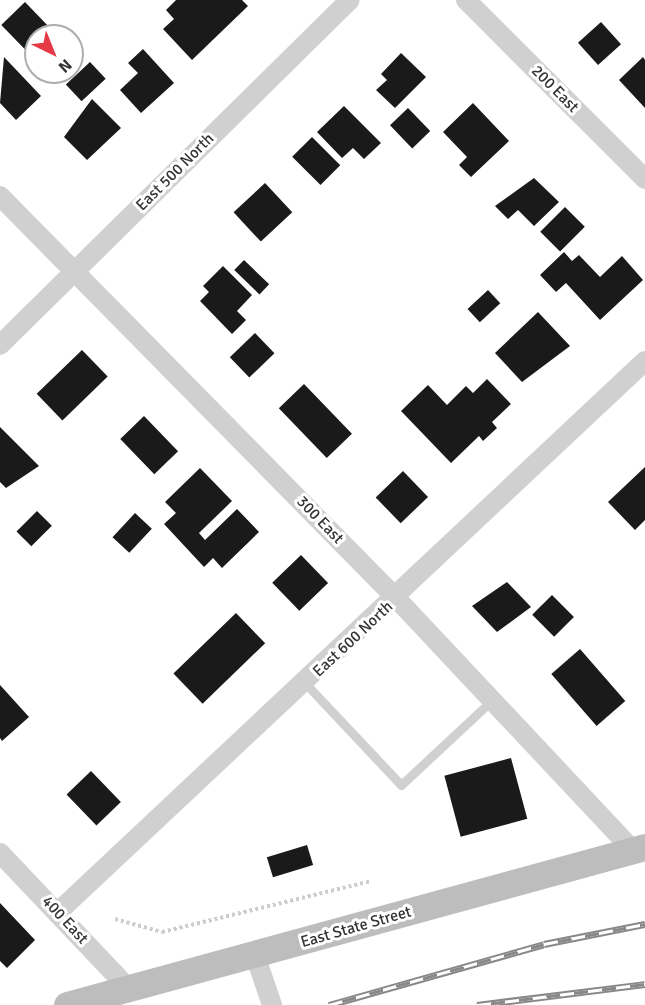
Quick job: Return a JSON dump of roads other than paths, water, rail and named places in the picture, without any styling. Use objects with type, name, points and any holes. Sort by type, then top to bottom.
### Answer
[{"type":"main road","name":"East State Street","points":[[67,1005],[639,848]]},
{"type":"street","name":"East 500 North","points":[[0,345],[350,0]]},
{"type":"street","name":"200 East","points":[[466,0],[645,179]]},
{"type":"street","name":"300 East","points":[[0,196],[639,848]]},
{"type":"street","name":"East 600 North","points":[[58,912],[397,599],[645,361]]},
{"type":"street","name":"400 East","points":[[0,852],[129,989]]},
{"type":"street","points":[[255,955],[272,1005]]},
{"type":"lane","points":[[305,683],[401,785],[492,700]]},
{"type":"railway","points":[[329,1005],[544,944],[645,924]]},
{"type":"railway","points":[[477,1005],[645,984]]}]
